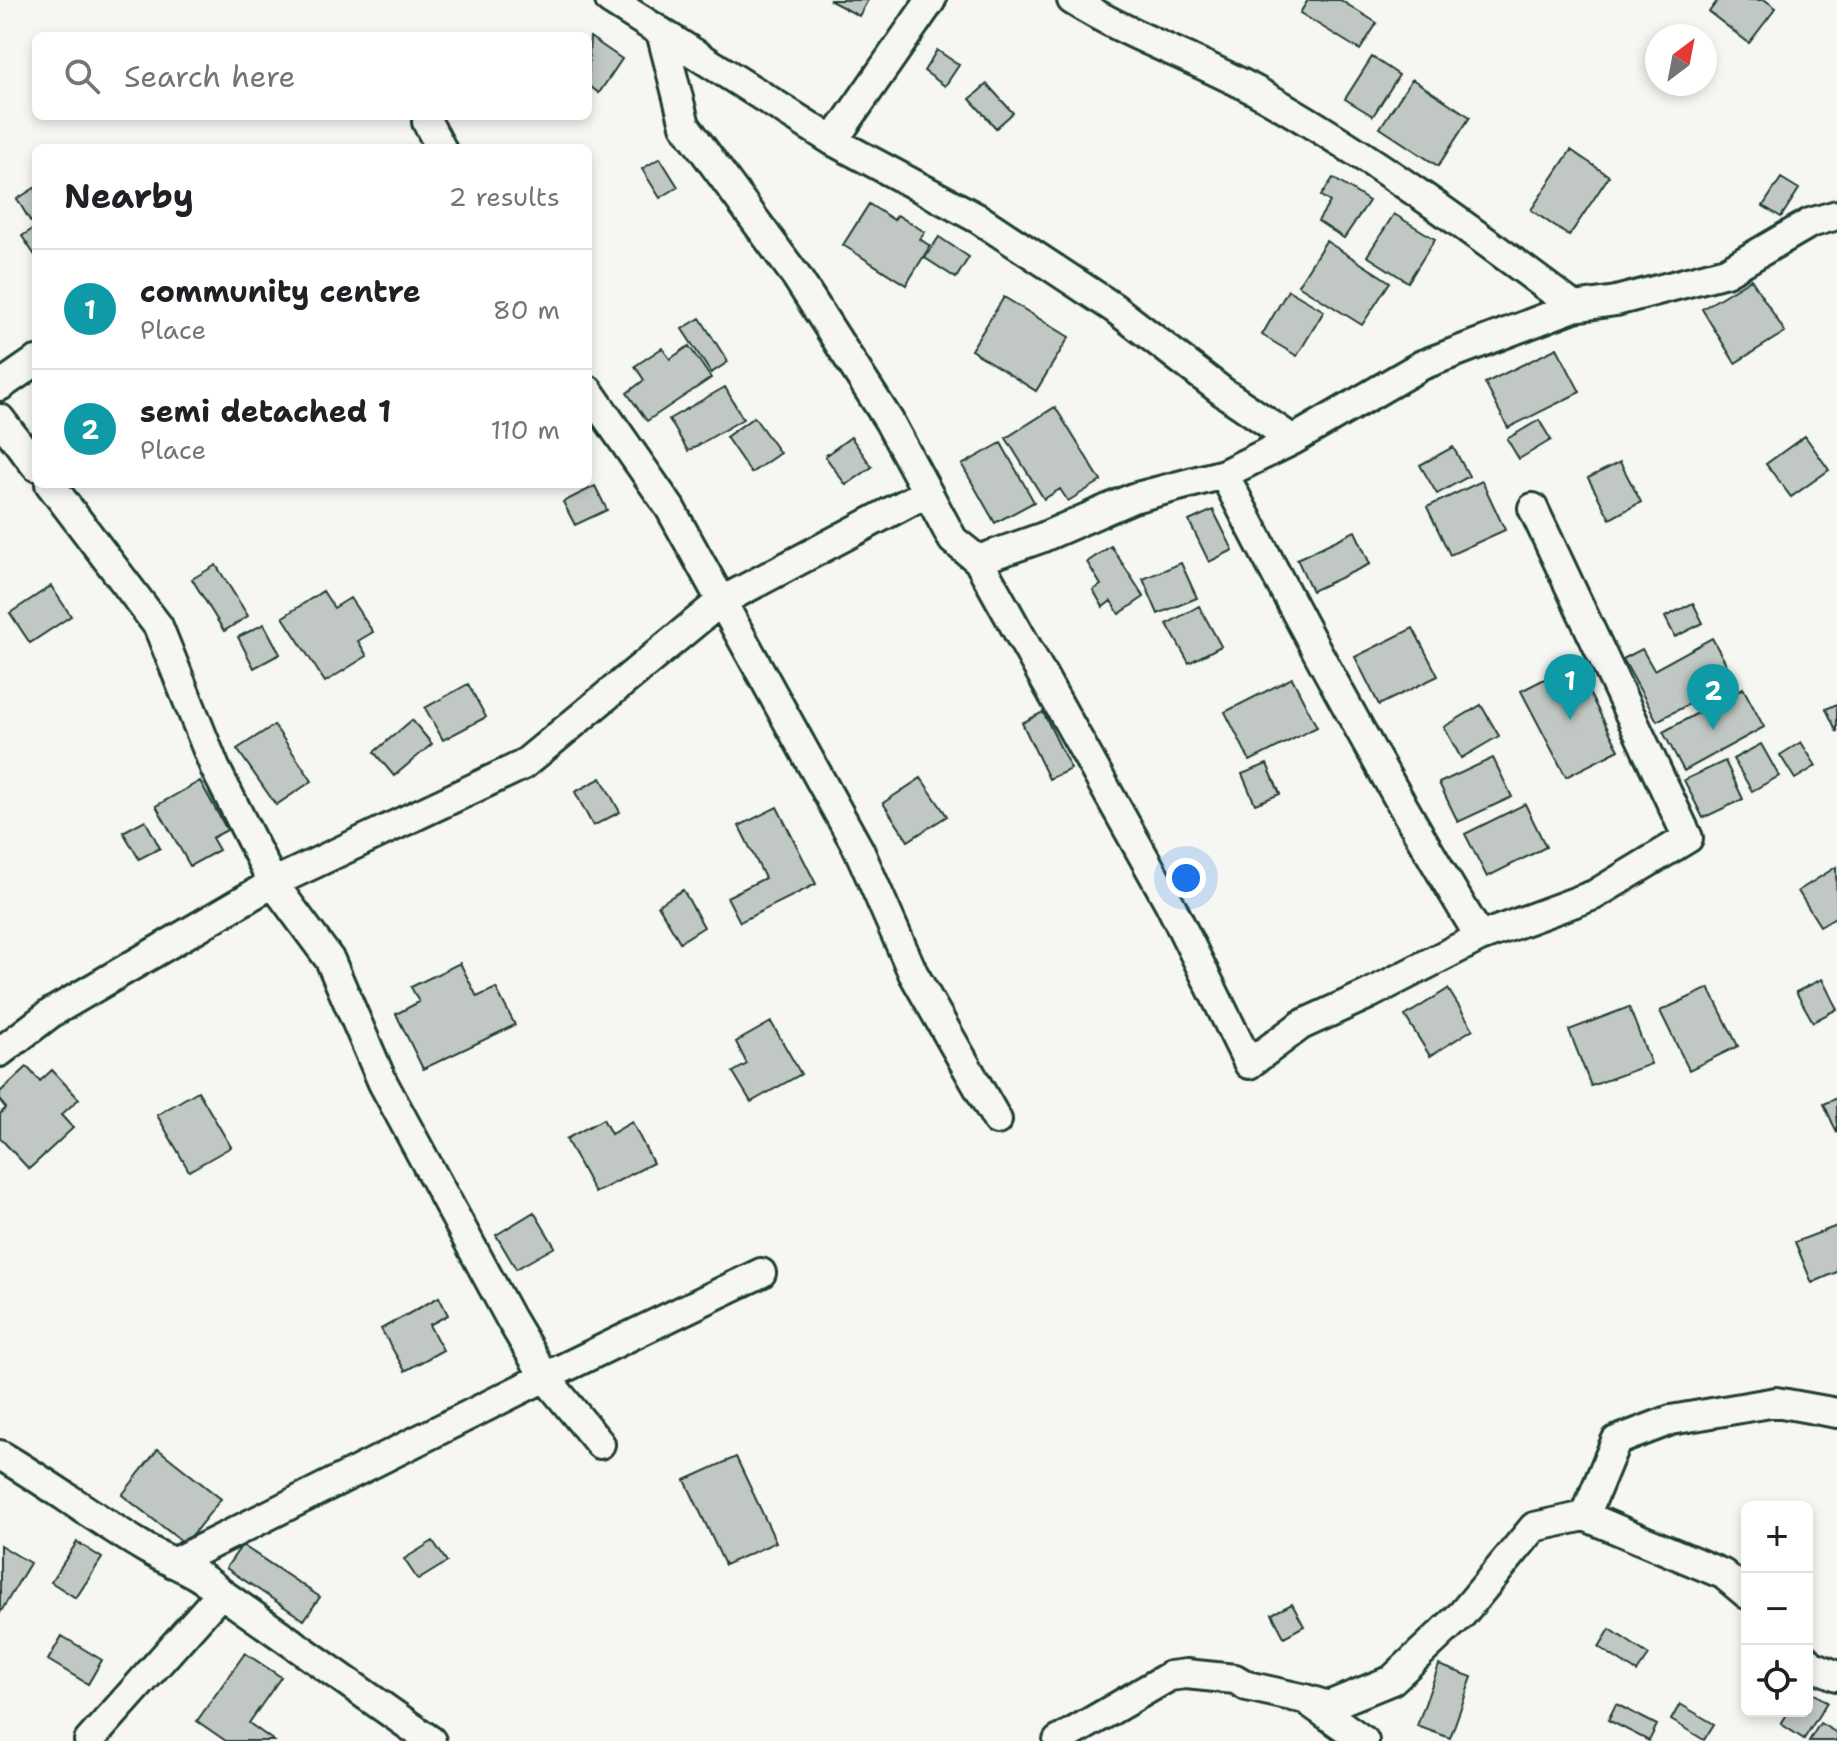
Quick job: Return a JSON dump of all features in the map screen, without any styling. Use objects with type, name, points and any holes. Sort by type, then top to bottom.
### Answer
[{"type":"street","points":[[610,0],[833,141],[979,219],[1114,308],[1223,392],[1293,440]]},
{"type":"street","points":[[833,141],[931,0]]},
{"type":"street","points":[[1072,0],[1099,17],[1261,94],[1378,165],[1454,217],[1574,307]]},
{"type":"street","points":[[661,32],[685,125],[796,276],[889,421],[953,540],[978,560],[1170,904],[1249,1064],[1301,1025],[1480,937],[1594,895],[1688,838],[1533,508]]},
{"type":"street","points":[[427,122],[439,144]]},
{"type":"street","points":[[978,560],[1041,538],[1133,498],[1224,474],[1293,440],[1422,365],[1574,307],[1616,301],[1726,272],[1810,223],[1837,215]]},
{"type":"street","points":[[0,386],[32,364]]},
{"type":"street","points":[[592,396],[670,508],[859,850],[913,973],[997,1120]]},
{"type":"street","points":[[0,419],[32,461]]},
{"type":"street","points":[[1224,474],[1312,647],[1416,832],[1480,937]]},
{"type":"street","points":[[53,488],[158,626],[215,768],[273,883],[330,960],[383,1083],[460,1228],[545,1377],[600,1444]]},
{"type":"street","points":[[0,1052],[51,1013],[273,883],[523,765],[720,602],[926,493]]},
{"type":"street","points":[[173,1563],[761,1273]]},
{"type":"street","points":[[1585,1516],[1616,1441],[1671,1420],[1776,1402],[1837,1413]]},
{"type":"street","points":[[0,1455],[52,1485],[145,1548],[204,1577],[221,1593],[431,1741]]},
{"type":"street","points":[[1058,1741],[1170,1676],[1186,1674],[1235,1679],[1247,1686],[1328,1706],[1392,1680],[1462,1614],[1534,1527],[1585,1516],[1723,1574],[1741,1589]]},
{"type":"street","points":[[89,1741],[221,1593]]},
{"type":"street","points":[[1813,1666],[1837,1676]]},
{"type":"street","points":[[1305,1699],[1364,1741]]},
{"type":"building","points":[[829,0],[868,0],[859,16]]},
{"type":"building","points":[[1308,0],[1340,0],[1377,23],[1360,50],[1300,13]]},
{"type":"building","points":[[1718,0],[1765,0],[1776,8],[1749,43],[1709,12]]},
{"type":"building","points":[[592,38],[622,59],[599,93],[592,88]]},
{"type":"building","points":[[937,50],[959,65],[945,86],[924,71]]},
{"type":"building","points":[[1372,57],[1399,75],[1373,116],[1345,99]]},
{"type":"building","points":[[1412,79],[1470,117],[1438,166],[1380,128]]},
{"type":"building","points":[[987,84],[1013,113],[996,128],[970,99]]},
{"type":"building","points":[[1571,150],[1609,176],[1569,236],[1531,210]]},
{"type":"building","points":[[660,158],[678,187],[660,198],[642,169]]},
{"type":"building","points":[[1333,178],[1369,201],[1344,238],[1318,221],[1330,202],[1321,196]]},
{"type":"building","points":[[1781,178],[1799,189],[1781,217],[1763,206]]},
{"type":"building","points":[[32,190],[31,222],[17,199]]},
{"type":"building","points":[[869,204],[894,220],[897,215],[925,232],[920,239],[930,246],[906,285],[843,245]]},
{"type":"building","points":[[1394,214],[1435,239],[1408,282],[1367,256]]},
{"type":"building","points":[[32,230],[32,251],[22,236]]},
{"type":"building","points":[[939,237],[969,257],[956,278],[925,258]]},
{"type":"building","points":[[1326,241],[1390,282],[1362,325],[1298,285]]},
{"type":"building","points":[[1751,279],[1785,332],[1735,363],[1702,309]]},
{"type":"building","points":[[1288,290],[1324,311],[1297,356],[1262,335]]},
{"type":"building","points":[[1004,297],[1069,337],[1036,391],[971,350]]},
{"type":"building","points":[[700,318],[728,362],[711,373],[682,329]]},
{"type":"building","points":[[689,346],[711,378],[647,421],[627,393],[644,380],[635,366],[662,348],[670,359]]},
{"type":"building","points":[[1557,348],[1580,392],[1508,428],[1485,383]]},
{"type":"building","points":[[725,387],[743,419],[688,451],[669,419]]},
{"type":"building","points":[[1055,407],[1101,481],[1068,501],[1060,489],[1044,499],[1006,438]]},
{"type":"building","points":[[754,417],[780,453],[751,473],[726,437]]},
{"type":"building","points":[[1539,420],[1551,440],[1519,459],[1507,439]]},
{"type":"building","points":[[1805,436],[1829,470],[1791,497],[1766,464]]},
{"type":"building","points":[[851,437],[872,467],[846,485],[825,456]]},
{"type":"building","points":[[1001,443],[1034,502],[995,523],[962,465]]},
{"type":"building","points":[[1453,447],[1469,476],[1437,494],[1420,465]]},
{"type":"building","points":[[1620,462],[1641,502],[1610,519],[1588,478]]},
{"type":"building","points":[[1482,481],[1505,530],[1450,555],[1427,507]]},
{"type":"building","points":[[595,486],[607,510],[575,525],[563,502]]},
{"type":"building","points":[[1213,510],[1233,550],[1209,562],[1189,521]]},
{"type":"building","points":[[1355,531],[1370,564],[1312,591],[1297,559]]},
{"type":"building","points":[[1111,546],[1144,597],[1119,614],[1111,601],[1103,607],[1093,590],[1101,585],[1087,562]]},
{"type":"building","points":[[1181,563],[1197,598],[1158,614],[1143,579]]},
{"type":"building","points":[[216,565],[248,616],[224,631],[192,579]]},
{"type":"building","points":[[51,586],[71,616],[30,643],[10,613]]},
{"type":"building","points":[[323,591],[334,608],[350,598],[373,632],[358,641],[367,656],[325,682],[283,617]]},
{"type":"building","points":[[1693,603],[1703,623],[1675,637],[1665,617]]},
{"type":"building","points":[[1199,606],[1221,646],[1189,663],[1167,624]]},
{"type":"building","points":[[264,624],[280,654],[254,668],[238,637]]},
{"type":"building","points":[[1413,628],[1438,676],[1379,705],[1355,657]]},
{"type":"building","points":[[1712,638],[1735,680],[1657,721],[1623,659],[1642,649],[1654,670]]},
{"type":"building","points":[[1574,664],[1619,750],[1566,777],[1521,691]]},
{"type":"building","points":[[1292,678],[1317,727],[1250,761],[1225,712]]},
{"type":"building","points":[[468,684],[486,717],[443,740],[425,708]]},
{"type":"building","points":[[1743,688],[1764,727],[1684,771],[1663,732]]},
{"type":"building","points":[[1837,704],[1837,732],[1826,709]]},
{"type":"building","points":[[1481,705],[1499,736],[1461,758],[1444,727]]},
{"type":"building","points":[[1043,712],[1071,769],[1049,779],[1022,723]]},
{"type":"building","points":[[412,720],[432,744],[394,776],[374,752]]},
{"type":"building","points":[[274,725],[312,781],[276,805],[237,749]]},
{"type":"building","points":[[1801,742],[1816,766],[1795,779],[1780,755]]},
{"type":"building","points":[[1761,744],[1779,776],[1752,791],[1733,759]]},
{"type":"building","points":[[1493,758],[1512,797],[1458,822],[1439,783]]},
{"type":"building","points":[[1725,761],[1743,799],[1703,818],[1684,780]]},
{"type":"building","points":[[1267,764],[1280,794],[1255,804],[1242,774]]},
{"type":"building","points":[[601,778],[620,812],[593,826],[575,792]]},
{"type":"building","points":[[921,778],[947,816],[908,841],[883,803]]},
{"type":"building","points":[[200,781],[227,830],[212,838],[219,850],[190,866],[156,806]]},
{"type":"building","points":[[1525,804],[1546,847],[1487,877],[1465,834]]},
{"type":"building","points":[[777,807],[816,884],[740,922],[727,897],[765,878],[739,826]]},
{"type":"building","points":[[145,820],[160,848],[139,859],[123,832]]},
{"type":"building","points":[[1836,867],[1837,916],[1820,926],[1798,891]]},
{"type":"building","points":[[683,890],[704,927],[680,942],[658,905]]},
{"type":"building","points":[[460,963],[477,997],[496,988],[515,1025],[423,1069],[396,1014],[419,1002],[411,987]]},
{"type":"building","points":[[1822,979],[1837,1009],[1813,1022],[1796,992]]},
{"type":"building","points":[[1709,988],[1738,1046],[1689,1070],[1660,1011]]},
{"type":"building","points":[[1448,989],[1473,1029],[1430,1056],[1405,1016]]},
{"type":"building","points":[[1629,1007],[1651,1064],[1591,1086],[1569,1030]]},
{"type":"building","points":[[771,1022],[801,1074],[751,1102],[733,1072],[747,1064],[736,1042]]},
{"type":"building","points":[[27,1067],[40,1081],[52,1070],[79,1099],[61,1115],[73,1128],[29,1169],[0,1138],[0,1114],[6,1108],[0,1101],[0,1092]]},
{"type":"building","points":[[198,1091],[231,1147],[189,1171],[157,1115]]},
{"type":"building","points":[[1837,1098],[1837,1133],[1824,1104]]},
{"type":"building","points":[[603,1119],[611,1134],[632,1122],[653,1163],[595,1193],[566,1139]]},
{"type":"building","points":[[534,1212],[555,1247],[516,1269],[496,1235]]},
{"type":"building","points":[[1837,1226],[1837,1272],[1812,1283],[1795,1242]]},
{"type":"building","points":[[439,1297],[448,1315],[429,1325],[443,1350],[405,1371],[381,1329]]},
{"type":"building","points":[[158,1449],[221,1499],[185,1544],[122,1495]]},
{"type":"building","points":[[736,1457],[776,1542],[725,1565],[685,1480]]},
{"type":"building","points":[[433,1541],[447,1562],[418,1580],[404,1559]]},
{"type":"building","points":[[77,1542],[102,1558],[76,1598],[51,1582]]},
{"type":"building","points":[[0,1545],[30,1563],[0,1613]]},
{"type":"building","points":[[242,1545],[320,1597],[304,1620],[226,1568]]},
{"type":"building","points":[[1292,1604],[1304,1626],[1284,1637],[1272,1614]]},
{"type":"building","points":[[1610,1629],[1649,1655],[1637,1672],[1599,1647]]},
{"type":"building","points":[[62,1636],[102,1660],[88,1684],[48,1660]]},
{"type":"building","points":[[245,1653],[281,1677],[249,1723],[274,1741],[226,1741],[197,1721]]},
{"type":"building","points":[[1439,1665],[1472,1677],[1450,1738],[1417,1726]]},
{"type":"building","points":[[1813,1693],[1827,1702],[1804,1739],[1781,1724],[1785,1717],[1813,1717]]},
{"type":"building","points":[[1616,1704],[1657,1725],[1649,1741],[1608,1720]]},
{"type":"building","points":[[1680,1704],[1714,1724],[1704,1740],[1671,1720]]},
{"type":"building","points":[[1820,1723],[1837,1733],[1837,1741],[1809,1741]]},
{"type":"place","name":"community centre","points":[[1570,720]]},
{"type":"place","name":"semi detached 1","points":[[1713,730]]}]
